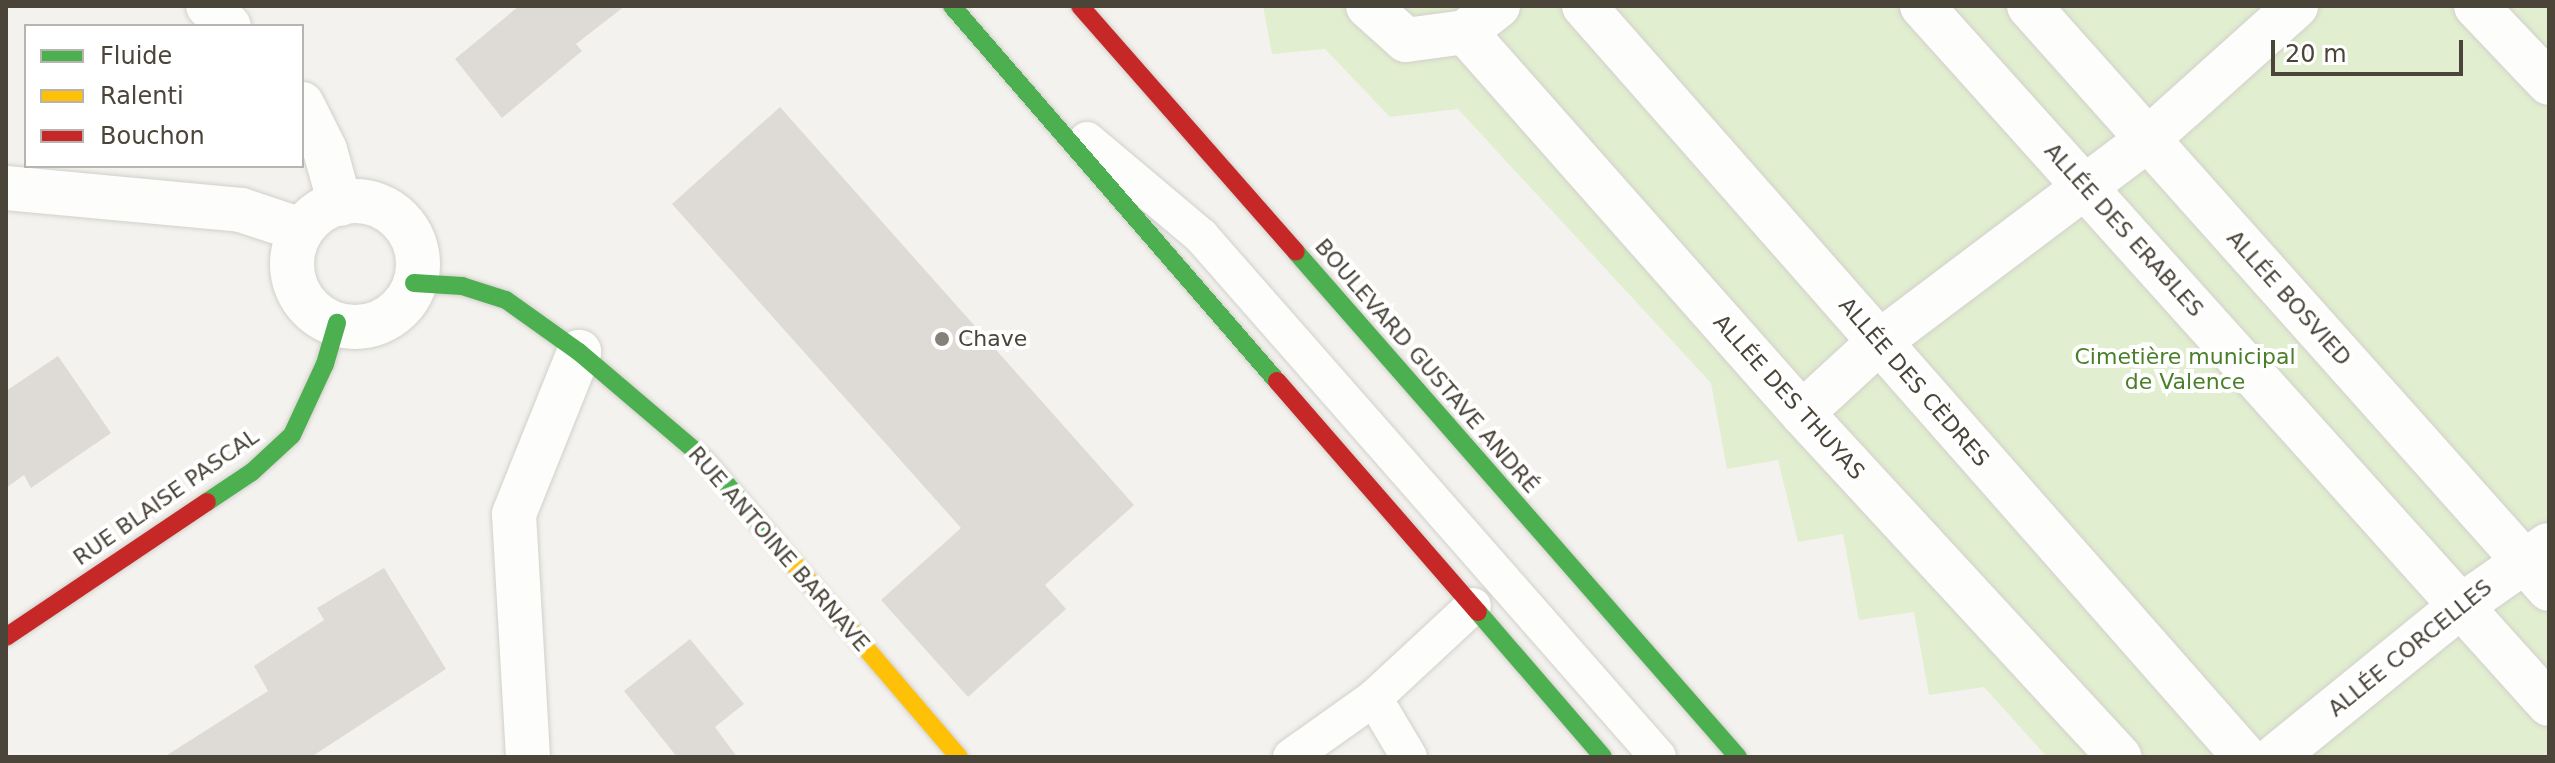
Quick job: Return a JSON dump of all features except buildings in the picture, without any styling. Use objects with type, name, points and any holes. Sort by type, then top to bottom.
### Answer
[{"type":"main road","points":[[952,6],[1603,757]]},
{"type":"main road","name":"BOULEVARD GUSTAVE ANDRÉ","points":[[1080,6],[1738,757]]},
{"type":"main road","name":"RUE ANTOINE BARNAVE","points":[[414,283],[462,286],[506,300],[579,352],[706,460],[959,757]]},
{"type":"main road","name":"RUE BLAISE PASCAL","points":[[6,637],[252,472],[292,435],[325,364],[337,323]]},
{"type":"street","points":[[208,6],[227,24]]},
{"type":"street","points":[[1368,6],[1406,40],[1481,19]]},
{"type":"street","name":"ALLÉE DES CÈDRES","points":[[1584,6],[2245,757]]},
{"type":"street","name":"ALLÉE DES ERABLES","points":[[1922,6],[2549,704]]},
{"type":"street","name":"ALLÉE BOSVIED","points":[[2029,6],[2540,565]]},
{"type":"street","points":[[1802,413],[1879,342],[2148,139],[2296,6]]},
{"type":"street","points":[[2476,6],[2549,83]]},
{"type":"street","name":"ALLÉE DES THUYAS","points":[[1481,19],[1802,413],[2119,757]]},
{"type":"street","points":[[304,108],[325,150],[340,204]]},
{"type":"street","points":[[6,188],[241,210],[301,230]]},
{"type":"street","points":[[357,200],[389,209],[412,234],[419,266],[409,298],[385,320],[353,328],[321,318],[299,294],[291,261],[301,230],[325,207],[340,204],[357,200]]},
{"type":"street","points":[[528,757],[514,514],[579,352]]},
{"type":"street","name":"ALLÉE CORCELLES","points":[[2275,757],[2461,606],[2540,565]]},
{"type":"lane","points":[[1013,77],[1201,236],[1658,757]]},
{"type":"lane","points":[[1291,757],[1374,698],[1473,606]]},
{"type":"lane","points":[[1374,698],[1409,757]]},
{"type":"green space","name":"Cimetière municipal de Valence","points":[[1263,6],[2549,6],[2549,757],[2047,757],[1984,687],[1929,695],[1914,612],[1859,620],[1843,534],[1798,542],[1778,460],[1727,469],[1711,383],[1458,109],[1390,117],[1325,49],[1272,54]]},
{"type":"traffic: fast","points":[[952,6],[1277,381]]},
{"type":"traffic: fast","points":[[1296,252],[1738,757]]},
{"type":"traffic: fast","points":[[414,283],[462,286],[506,300],[579,352],[706,460],[794,564]]},
{"type":"traffic: fast","points":[[207,502],[252,472],[292,435],[325,364],[337,323]]},
{"type":"traffic: fast","points":[[1478,612],[1603,757]]},
{"type":"traffic: slow","points":[[794,564],[959,757]]},
{"type":"traffic: jam","points":[[1080,6],[1296,252]]},
{"type":"traffic: jam","points":[[1277,381],[1478,612]]},
{"type":"traffic: jam","points":[[6,637],[207,502]]},
{"type":"place","name":"Chave","points":[[942,339]]}]
